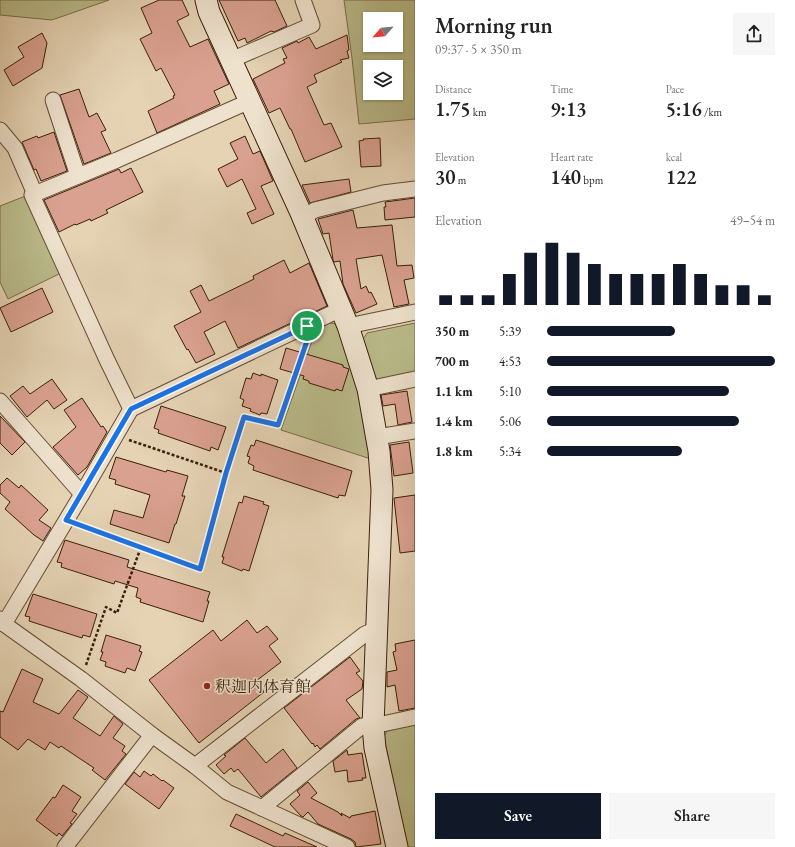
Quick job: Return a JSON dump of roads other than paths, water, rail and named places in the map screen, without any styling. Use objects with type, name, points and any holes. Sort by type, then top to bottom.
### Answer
[{"type":"street","points":[[206,0],[209,12],[303,217],[345,318],[368,389],[380,451],[382,490],[373,726],[375,748],[397,847]]},
{"type":"street","points":[[231,60],[312,25],[303,0]]},
{"type":"street","points":[[53,100],[78,176]]},
{"type":"street","points":[[131,409],[32,196],[250,101]]},
{"type":"street","points":[[0,130],[15,148],[35,194]]},
{"type":"street","points":[[303,217],[316,210],[415,188]]},
{"type":"street","points":[[347,847],[227,792],[81,679],[2,622],[82,494],[131,409],[307,326],[345,318],[415,312]]},
{"type":"street","points":[[368,389],[415,379]]},
{"type":"street","points":[[0,402],[82,494]]},
{"type":"street","points":[[377,437],[415,431]]},
{"type":"street","points":[[195,766],[365,634],[377,629]]},
{"type":"street","points":[[262,808],[362,726],[373,726],[415,717]]},
{"type":"street","points":[[64,847],[152,735]]},
{"type":"place","name":"釈迦内体育館","points":[[207,686]]}]
